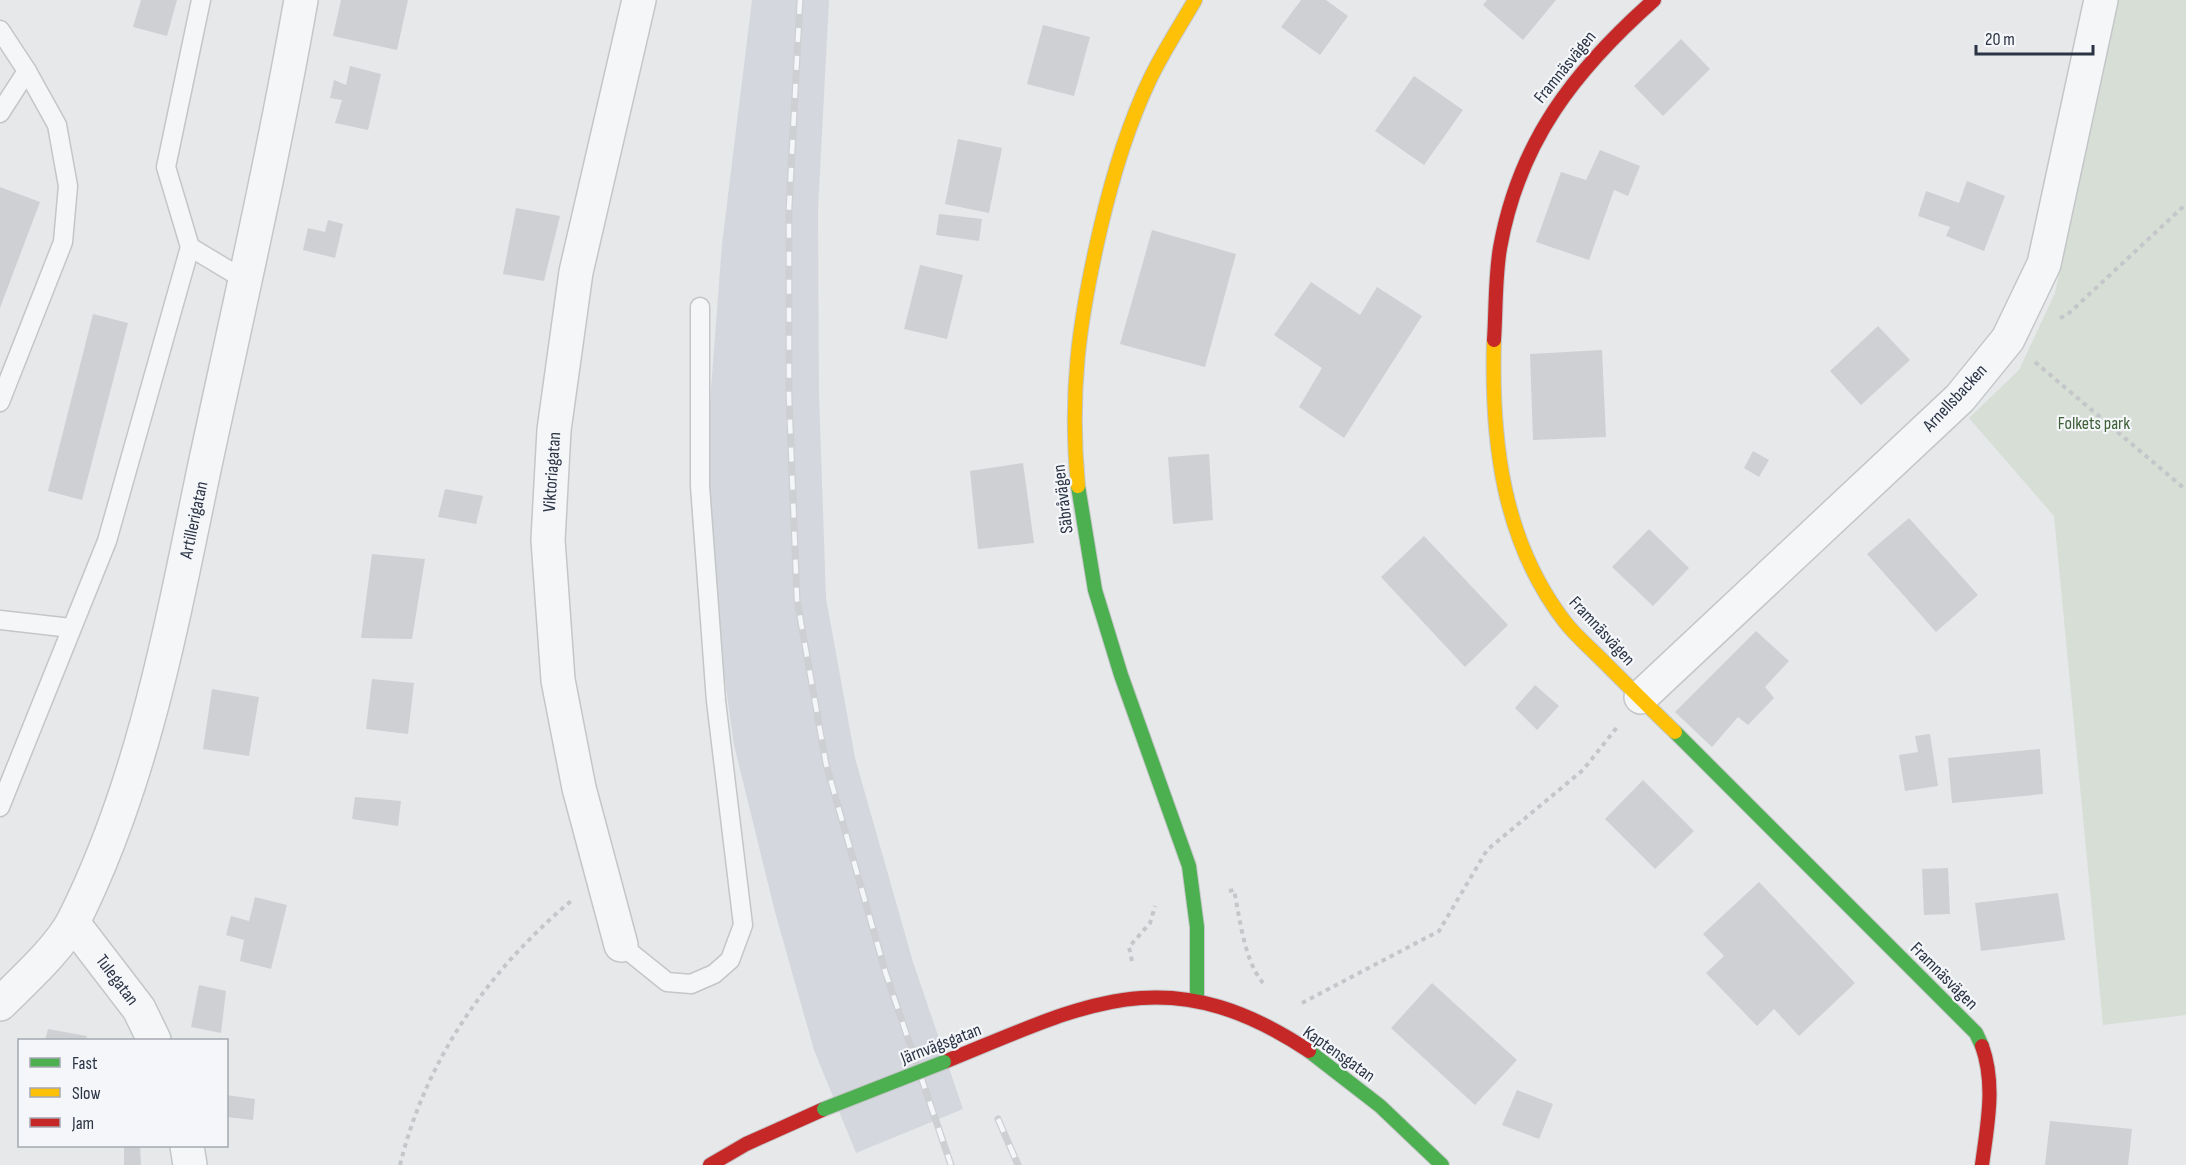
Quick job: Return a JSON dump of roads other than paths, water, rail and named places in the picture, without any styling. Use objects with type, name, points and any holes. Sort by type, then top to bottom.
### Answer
[{"type":"main road","name":"Säbråvägen","points":[[1195,0],[1150,79],[1114,170],[1083,303],[1075,371],[1074,440],[1081,514],[1095,590],[1121,675],[1189,866],[1197,927],[1197,1000]]},
{"type":"main road","name":"Framnäsvägen","points":[[1654,0],[1620,29],[1578,74],[1549,114],[1524,165],[1501,246],[1494,332],[1495,413],[1504,494],[1519,543],[1540,586],[1566,624],[1976,1033],[1986,1055],[1991,1082],[1982,1165]]},
{"type":"main road","name":"Järnvägsgatan","points":[[710,1165],[746,1144],[824,1109],[1079,1010],[1113,1000],[1167,996],[1197,1000]]},
{"type":"main road","name":"Kaptensgatan","points":[[1197,1000],[1232,1011],[1264,1027],[1332,1068],[1414,1136],[1442,1165]]},
{"type":"street","name":"Artillerigatan","points":[[0,1004],[33,972],[73,923],[123,806],[138,759],[173,615],[302,0]]},
{"type":"street","name":"Viktoriagatan","points":[[621,945],[579,788],[558,680],[548,540],[554,430],[576,273],[639,0]]},
{"type":"street","name":"Arnellsbacken","points":[[1641,697],[1960,398],[2008,339],[2044,264],[2101,0]]},
{"type":"street","name":"Tulegatan","points":[[73,923],[139,1010],[153,1039]]},
{"type":"street","points":[[187,1147],[190,1165]]},
{"type":"lane","points":[[0,807],[107,541],[190,247],[166,167],[201,0]]},
{"type":"lane","points":[[0,30],[27,70],[57,125],[68,186],[63,242],[0,402]]},
{"type":"lane","points":[[0,113],[27,70]]},
{"type":"lane","points":[[190,247],[245,280]]},
{"type":"lane","points":[[621,945],[667,982],[691,984],[714,974],[730,960],[743,924],[716,701],[701,498],[700,307]]},
{"type":"lane","points":[[0,620],[71,628]]},
{"type":"railway","points":[[800,0],[789,209],[789,396],[797,600],[826,764],[885,971],[951,1165]]},
{"type":"railway","points":[[998,1119],[1018,1165]]},
{"type":"park label","name":"Folkets park","points":[[2094,423]]}]
